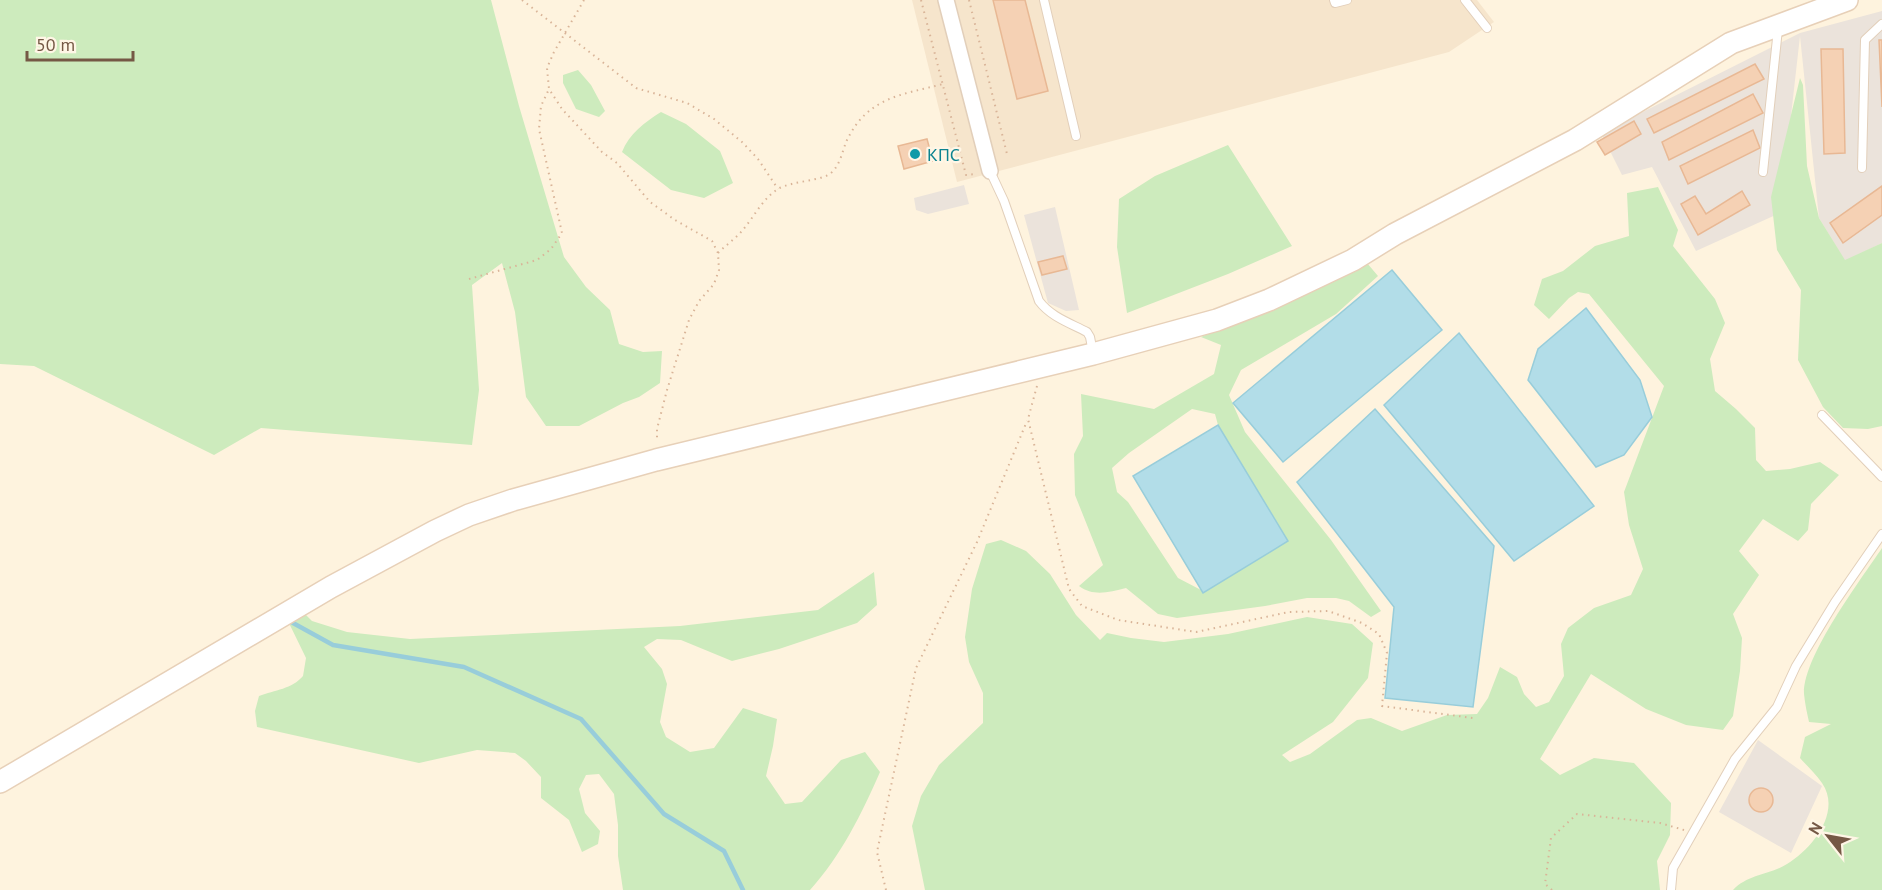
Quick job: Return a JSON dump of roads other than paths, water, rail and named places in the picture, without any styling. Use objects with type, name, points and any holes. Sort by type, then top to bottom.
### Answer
[{"type":"street","points":[[946,0],[990,171]]},
{"type":"street","points":[[0,782],[331,587],[469,515],[513,500],[656,460],[1093,354],[1217,320],[1269,300],[1343,265],[1395,234],[1575,140],[1731,43],[1847,0]]},
{"type":"lane","points":[[1044,0],[1076,136]]},
{"type":"lane","points":[[1334,0],[1335,3],[1347,0]]},
{"type":"lane","points":[[1465,0],[1487,28]]},
{"type":"lane","points":[[1763,172],[1778,24]]},
{"type":"lane","points":[[1862,168],[1865,40],[1882,24]]},
{"type":"lane","points":[[990,171],[1004,201],[1039,301],[1055,316],[1087,332],[1090,336],[1093,354]]},
{"type":"lane","points":[[1822,415],[1882,477]]},
{"type":"lane","points":[[1671,890],[1673,868],[1735,759],[1777,707],[1796,666],[1835,602],[1882,534]]},
{"type":"water","points":[[1392,270],[1442,330],[1283,462],[1233,403]]},
{"type":"water","points":[[1586,308],[1640,380],[1652,417],[1624,455],[1596,467],[1528,380],[1538,349]]},
{"type":"water","points":[[1459,333],[1594,506],[1514,561],[1384,405]]},
{"type":"water","points":[[1375,409],[1494,546],[1473,707],[1385,698],[1394,607],[1297,482]]},
{"type":"water","points":[[1218,425],[1288,541],[1203,593],[1133,476]]},
{"type":"waterway","points":[[293,623],[333,645],[464,667],[581,719],[664,814],[724,851],[743,890]]},
{"type":"place","name":"КПС","points":[[915,154]]}]
